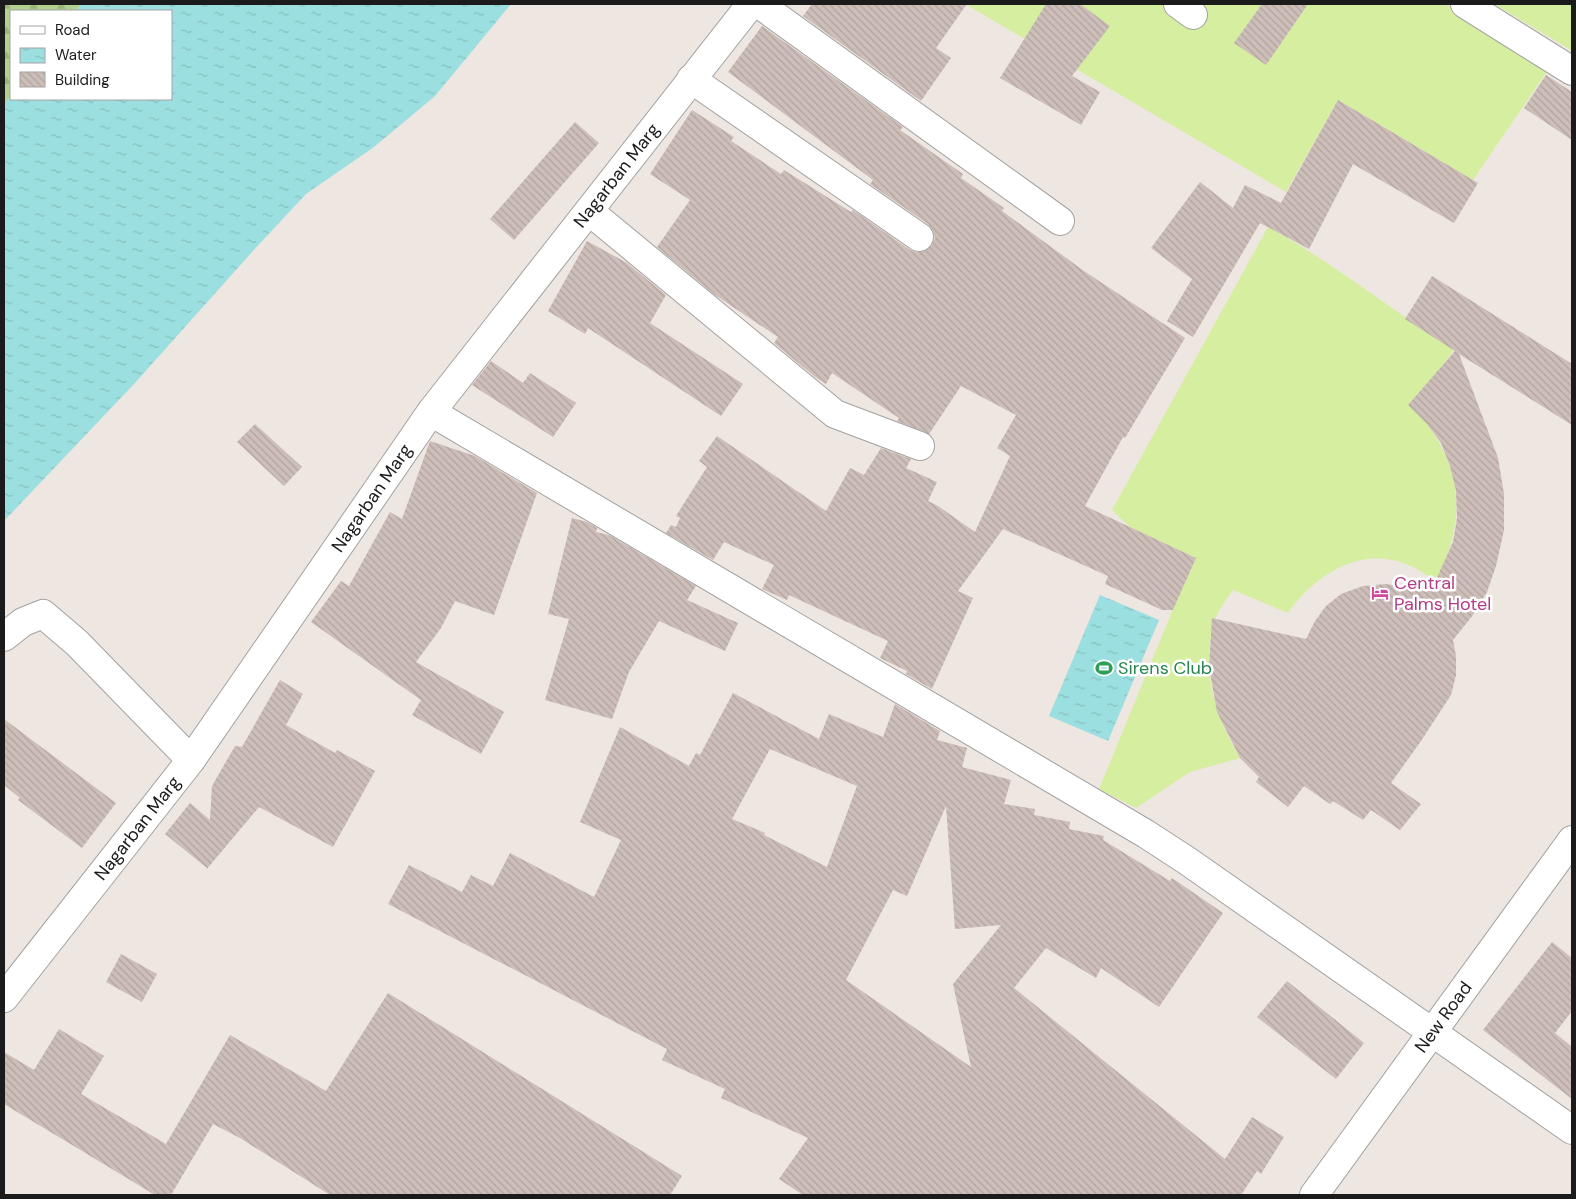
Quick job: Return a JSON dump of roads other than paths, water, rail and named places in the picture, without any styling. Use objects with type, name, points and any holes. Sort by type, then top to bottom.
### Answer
[{"type":"street","name":"Nagarban Marg","points":[[4,998],[191,760],[431,412],[751,4]]},
{"type":"street","points":[[759,4],[1060,221]]},
{"type":"street","points":[[1466,4],[1572,71]]},
{"type":"street","points":[[692,79],[919,236]]},
{"type":"street","points":[[589,211],[835,414],[920,446]]},
{"type":"street","points":[[431,412],[1146,834],[1194,865],[1572,1130]]},
{"type":"street","points":[[4,637],[23,622],[43,614],[77,643],[191,760]]},
{"type":"street","name":"New Road","points":[[1314,1195],[1572,840]]},
{"type":"water","points":[[81,4],[511,4],[435,96],[374,147],[306,194],[134,384],[4,521],[4,105],[10,96],[10,100],[172,100],[172,10],[77,10]]},
{"type":"water","name":"Sirens Club","points":[[1100,595],[1159,620],[1108,741],[1049,716]]},
{"type":"place","name":"Central Palms Hotel","points":[[1380,593]]},
{"type":"place","name":"Sirens Club","points":[[1104,668]]}]
